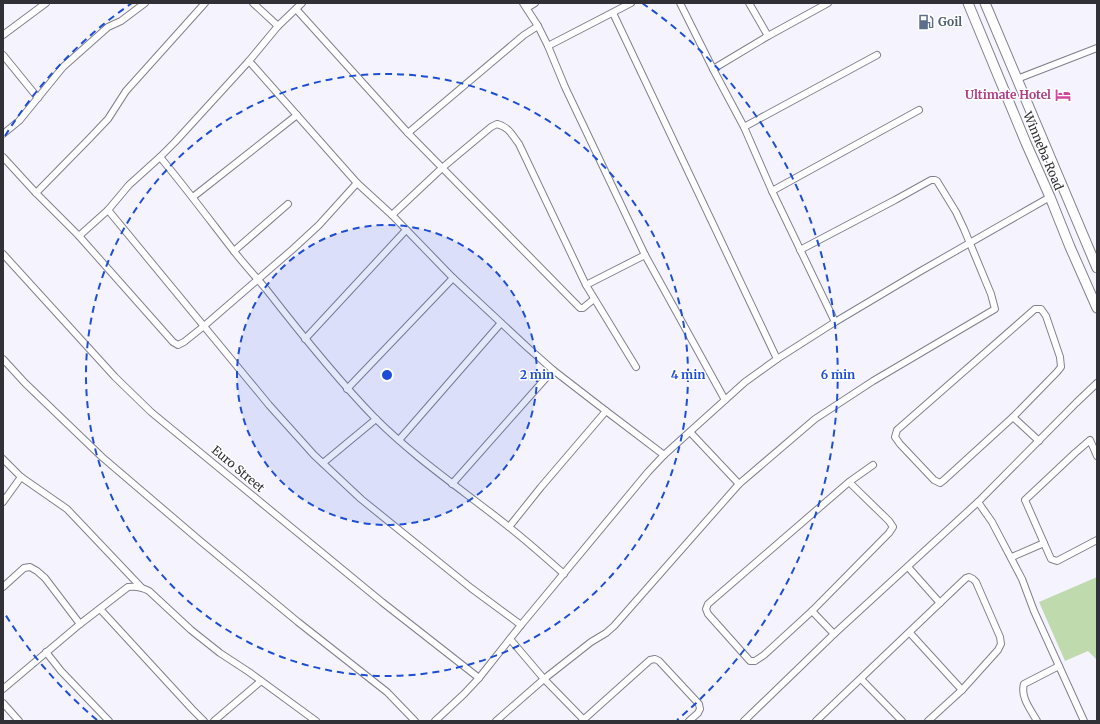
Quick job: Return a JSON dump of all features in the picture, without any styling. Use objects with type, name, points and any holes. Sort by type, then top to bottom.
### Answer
[{"type":"highway","name":"Winneba Road","points":[[968,3],[1097,308]]},
{"type":"highway","name":"Winneba Road","points":[[985,3],[1097,268]]},
{"type":"highway","points":[[1002,86],[1011,82],[1018,87],[1023,94]]},
{"type":"street","points":[[3,35],[46,3]]},
{"type":"street","points":[[3,134],[19,121],[63,67],[108,27],[121,21],[145,3]]},
{"type":"street","points":[[36,193],[108,119],[126,91],[205,3]]},
{"type":"street","points":[[253,3],[278,26]]},
{"type":"street","points":[[79,236],[108,210],[128,185],[160,157],[249,60],[278,26],[302,3]]},
{"type":"street","points":[[535,3],[525,6],[538,26],[548,46],[565,88],[644,255],[725,400]]},
{"type":"street","points":[[548,46],[631,3]]},
{"type":"street","points":[[680,3],[744,127],[772,191],[835,322]]},
{"type":"street","points":[[749,3],[768,36]]},
{"type":"street","points":[[713,69],[768,36],[828,3]]},
{"type":"street","points":[[296,9],[408,133],[580,308],[583,308],[594,299]]},
{"type":"street","points":[[613,13],[777,359]]},
{"type":"street","points":[[408,133],[518,40],[538,26]]},
{"type":"street","points":[[1016,79],[1097,48]]},
{"type":"street","points":[[744,127],[877,55]]},
{"type":"street","points":[[3,56],[38,98]]},
{"type":"street","points":[[249,60],[357,183],[392,215],[452,278],[553,370],[664,455]]},
{"type":"street","points":[[772,191],[919,110]]},
{"type":"street","points":[[193,197],[297,115]]},
{"type":"street","points":[[392,215],[442,168],[491,127],[497,124],[504,126],[519,144],[586,285],[636,366]]},
{"type":"street","points":[[3,157],[79,236],[173,342],[178,345],[204,326],[319,225],[357,183]]},
{"type":"street","points":[[160,157],[305,339],[376,419],[452,484],[509,527],[564,574]]},
{"type":"street","points":[[496,721],[544,678],[614,626],[739,484],[815,418],[873,381],[995,309],[991,294],[970,242],[956,212],[935,180],[931,180],[800,250]]},
{"type":"street","points":[[435,721],[479,678],[648,472],[664,455],[746,382],[777,359],[835,322],[970,242],[1050,197]]},
{"type":"street","points":[[234,251],[288,204]]},
{"type":"street","points":[[108,210],[269,405],[314,455],[361,499],[471,588],[521,625]]},
{"type":"street","points":[[305,339],[406,230]]},
{"type":"street","name":"Euro Street","points":[[3,254],[115,377],[151,412],[382,602],[479,678]]},
{"type":"street","points":[[586,285],[644,255]]},
{"type":"street","points":[[348,389],[452,278]]},
{"type":"street","points":[[1035,309],[1041,309],[1046,316],[1060,358],[1061,367],[1013,417],[940,483],[934,480],[895,437],[897,430],[1035,309]]},
{"type":"street","points":[[399,440],[501,323]]},
{"type":"street","points":[[3,359],[25,383],[102,457],[298,622],[387,692],[415,721]]},
{"type":"street","points":[[452,484],[553,370]]},
{"type":"street","points":[[744,721],[834,634],[978,502],[1097,383]]},
{"type":"street","points":[[509,527],[606,411]]},
{"type":"street","points":[[1013,417],[1039,441]]},
{"type":"street","points":[[323,463],[376,419]]},
{"type":"street","points":[[690,432],[739,484]]},
{"type":"street","points":[[1097,456],[1090,440],[1025,500],[1051,559],[1057,561],[1097,540]]},
{"type":"street","points":[[3,459],[22,477],[67,509],[141,587]]},
{"type":"street","points":[[849,482],[889,521],[893,527],[812,611],[764,655],[750,661],[708,614],[706,609],[708,604],[849,482],[873,465]]},
{"type":"street","points":[[3,502],[22,477]]},
{"type":"street","points":[[978,502],[992,522],[1012,557],[1034,611],[1084,721]]},
{"type":"street","points":[[1012,557],[1044,543]]},
{"type":"street","points":[[908,566],[940,603]]},
{"type":"street","points":[[3,587],[24,568],[30,567],[37,571],[62,599],[80,624]]},
{"type":"street","points":[[816,721],[966,578],[969,577],[976,582],[1000,637],[1001,644],[998,650],[962,690],[928,721]]},
{"type":"street","points":[[3,689],[80,624],[128,587],[135,586],[149,591],[191,630],[220,653],[316,721]]},
{"type":"street","points":[[100,609],[204,721]]},
{"type":"street","points":[[812,611],[834,634]]},
{"type":"street","points":[[910,633],[962,690]]},
{"type":"street","points":[[510,639],[583,720],[650,660],[654,659],[659,661],[699,704],[700,709],[689,721]]},
{"type":"street","points":[[46,652],[109,721]]},
{"type":"street","points":[[1037,721],[1023,694],[1022,689],[1024,684],[1059,666]]},
{"type":"street","points":[[861,679],[902,721]]},
{"type":"street","points":[[214,721],[261,681]]},
{"type":"street","points":[[3,703],[19,721]]},
{"type":"green space","points":[[1097,577],[1097,660],[1088,651],[1065,661],[1039,602]]},
{"type":"place","name":"Goil","points":[[926,22]]},
{"type":"place","name":"Ultimate Hotel","points":[[1063,95]]}]
